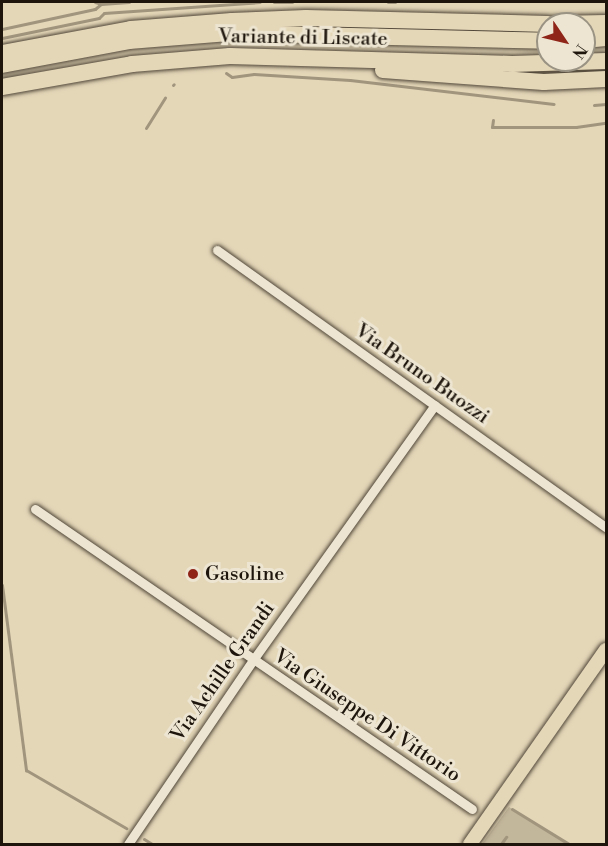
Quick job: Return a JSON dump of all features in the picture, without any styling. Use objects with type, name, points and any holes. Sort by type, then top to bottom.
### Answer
[{"type":"highway","points":[[2,53],[131,29],[232,21],[306,18],[536,24]]},
{"type":"highway","name":"Variante di Liscate","points":[[2,65],[129,41],[230,33],[536,41]]},
{"type":"highway","name":"Variante di Liscate","points":[[2,87],[132,64],[230,56],[512,64],[606,61]]},
{"type":"highway","points":[[29,81],[252,62],[544,82],[606,79]]},
{"type":"main road","points":[[470,844],[606,650]]},
{"type":"street","name":"Via Bruno Buozzi","points":[[217,250],[606,527]]},
{"type":"street","name":"Via Achille Grandi","points":[[128,844],[253,660],[435,405]]},
{"type":"street","name":"Via Giuseppe Di Vittorio","points":[[35,509],[472,809]]},
{"type":"shaded area","points":[[509,807],[569,844],[482,844]]},
{"type":"waterway","points":[[95,2],[101,4]]},
{"type":"waterway","points":[[2,29],[95,9],[101,4],[129,2]]},
{"type":"waterway","points":[[2,38],[99,18],[104,13],[260,2]]},
{"type":"waterway","points":[[274,2],[292,2]]},
{"type":"waterway","points":[[388,2],[395,2]]},
{"type":"waterway","points":[[226,73],[232,77],[254,74],[350,80],[554,104]]},
{"type":"waterway","points":[[146,128],[165,98]]},
{"type":"waterway","points":[[594,105],[606,104]]},
{"type":"waterway","points":[[493,120],[492,127],[576,127],[606,123]]},
{"type":"waterway","points":[[2,585],[26,770],[126,828]]},
{"type":"waterway","points":[[512,809],[569,844]]},
{"type":"waterway","points":[[501,844],[506,837]]},
{"type":"waterway","points":[[144,839],[152,844]]},
{"type":"place","name":"Gasoline","points":[[193,574]]}]
